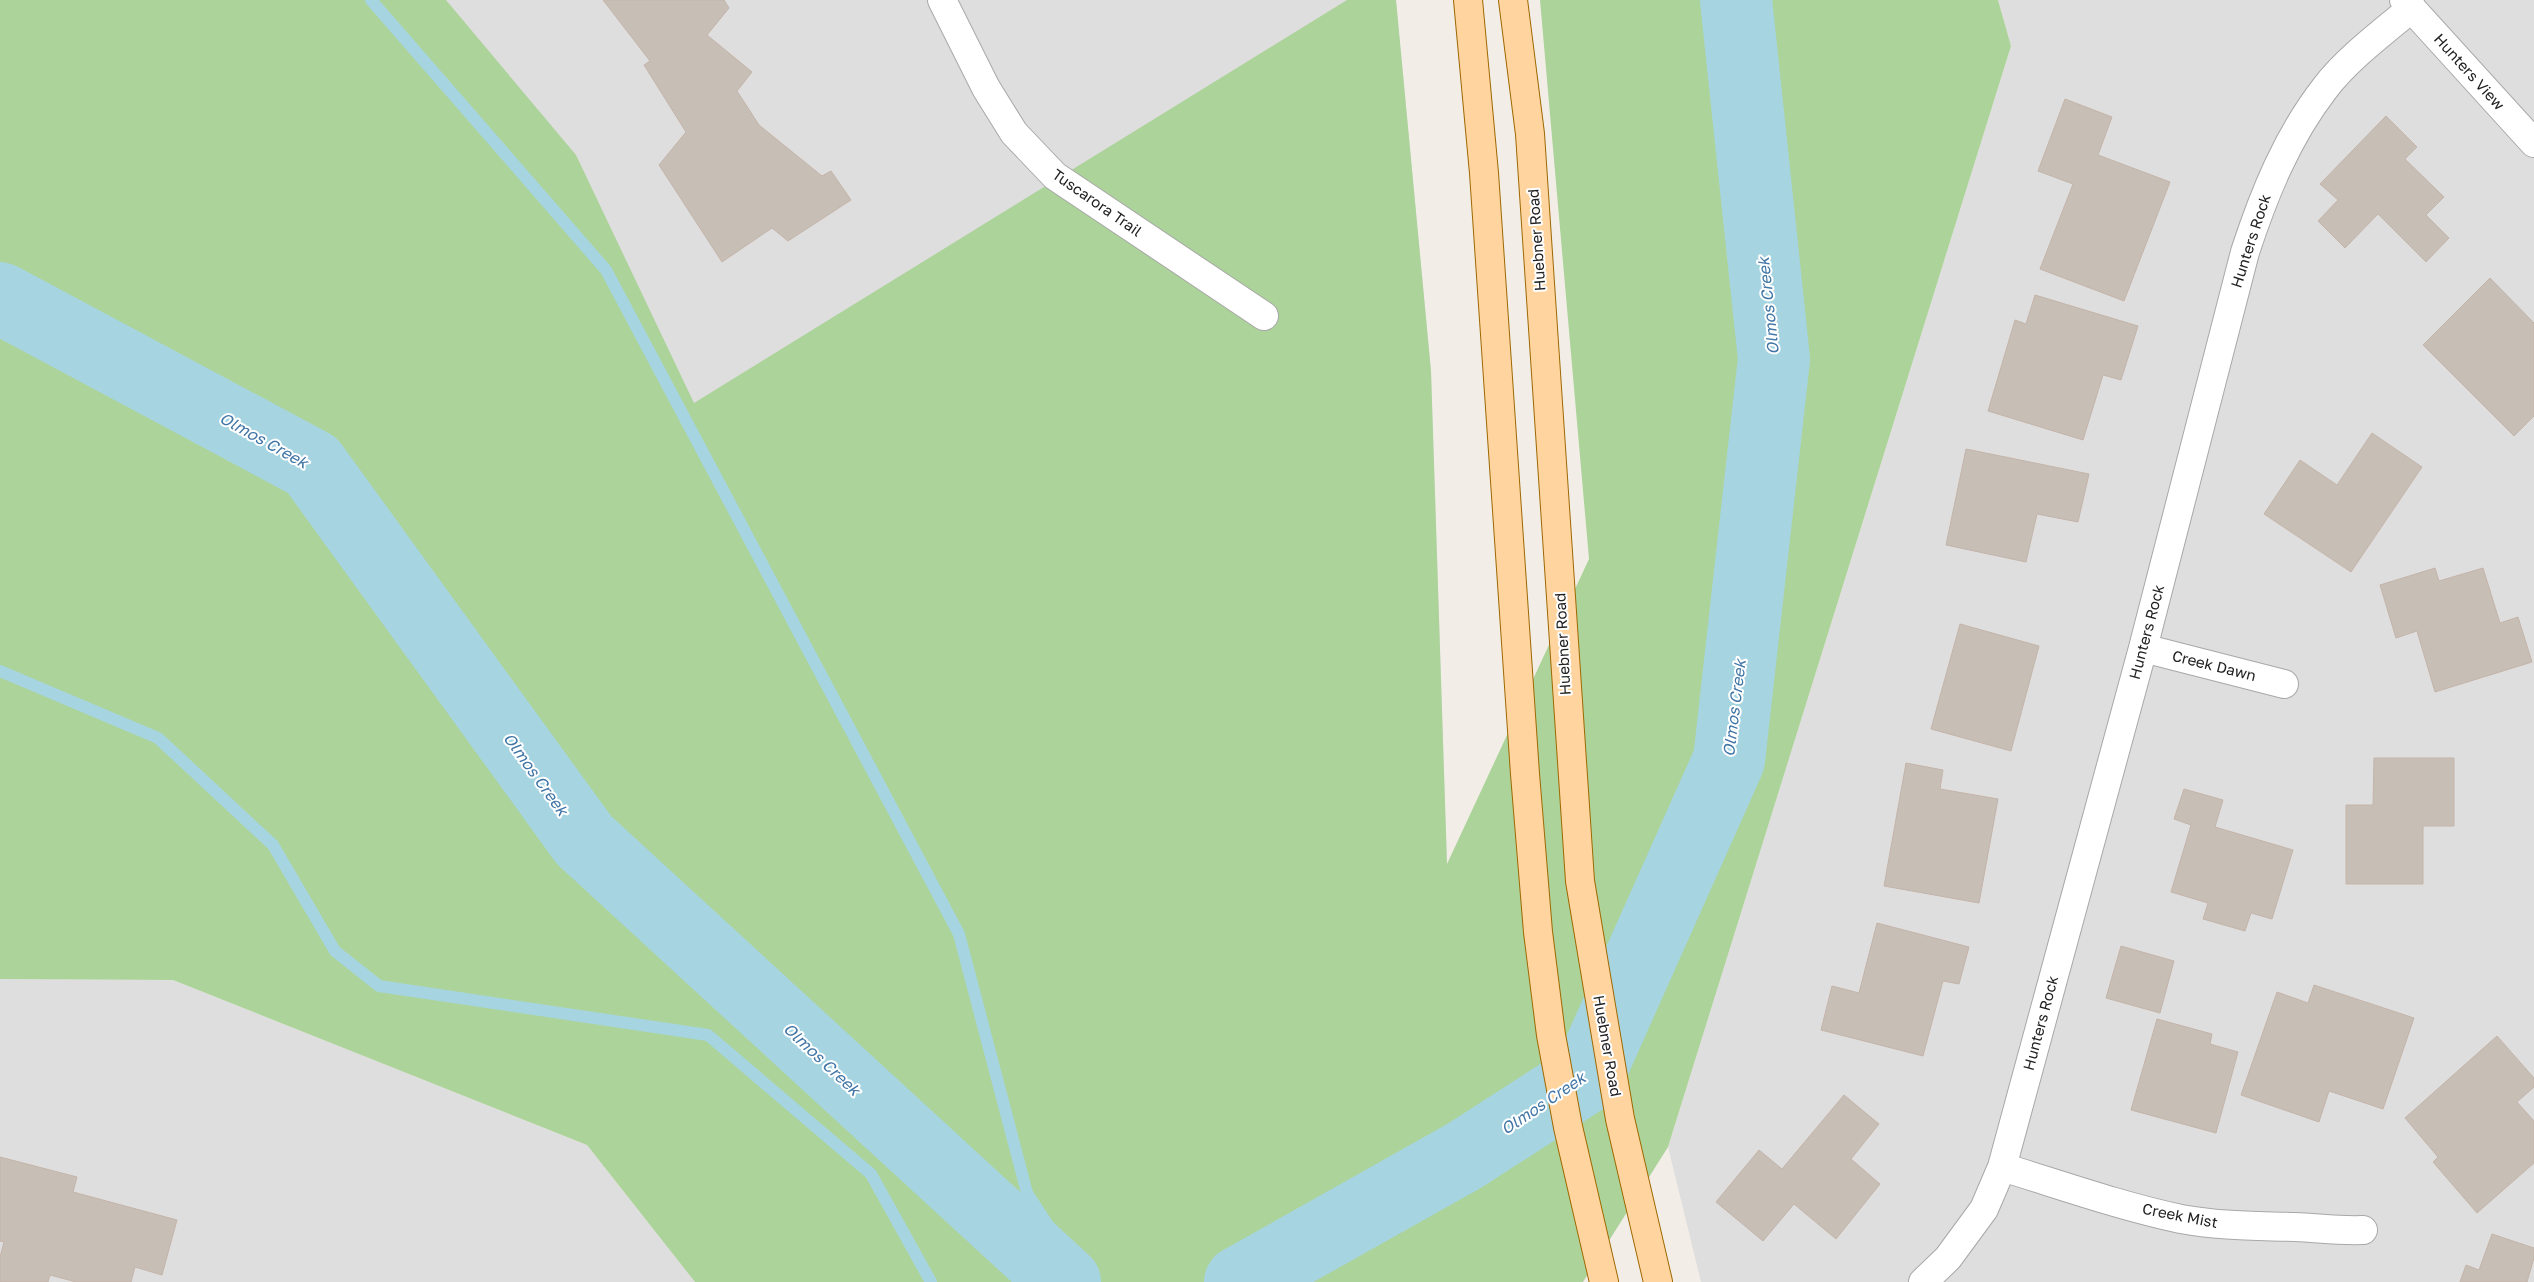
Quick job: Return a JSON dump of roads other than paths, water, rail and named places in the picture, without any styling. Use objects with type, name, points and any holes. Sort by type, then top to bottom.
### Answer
[{"type":"main road","points":[[1468,0],[1484,173],[1538,932],[1551,1035],[1566,1118],[1603,1281]]},
{"type":"main road","name":"Huebner Road","points":[[1514,0],[1530,134],[1580,881],[1620,1119],[1658,1282]]},
{"type":"street","name":"Tuscarora Trail","points":[[942,0],[986,88],[1014,133],[1055,176],[1264,316]]},
{"type":"street","name":"Hunters View","points":[[2408,4],[2534,143]]},
{"type":"street","name":"Hunters Rock","points":[[1924,1282],[1948,1258],[1984,1209],[2002,1167],[2143,648],[2244,252],[2263,198],[2279,162],[2326,87],[2408,4]]},
{"type":"street","name":"Creek Dawn","points":[[2143,648],[2284,684]]},
{"type":"street","name":"Creek Mist","points":[[2002,1167],[2126,1206],[2183,1219],[2240,1226],[2297,1227],[2334,1232],[2363,1230]]},
{"type":"waterway","points":[[371,0],[606,270],[959,934],[1027,1193],[1085,1282]]},
{"type":"waterway","name":"Olmos Creek","points":[[1240,1282],[1464,1156],[1588,1076],[1729,760],[1774,359],[1736,0]]},
{"type":"waterway","name":"Olmos Creek","points":[[0,298],[312,465],[584,840],[1065,1282]]},
{"type":"waterway","points":[[0,671],[158,738],[273,845],[335,951],[379,986],[708,1035],[871,1174],[931,1282]]}]
